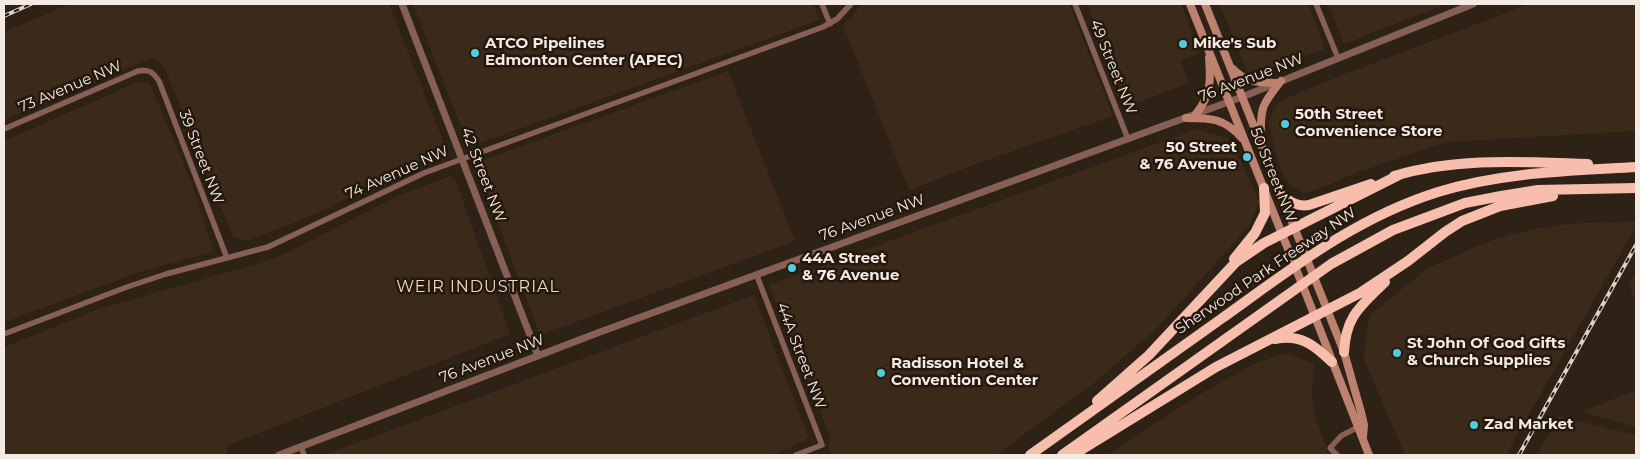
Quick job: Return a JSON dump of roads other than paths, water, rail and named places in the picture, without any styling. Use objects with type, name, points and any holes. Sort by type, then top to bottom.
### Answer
[{"type":"highway","points":[[1281,195],[1298,205],[1309,205],[1401,174],[1441,166],[1483,162],[1636,166]]},
{"type":"highway","name":"Sherwood Park Freeway NW","points":[[1030,455],[1314,253],[1377,215],[1407,202],[1469,184],[1524,174],[1636,166]]},
{"type":"highway","points":[[1080,420],[1106,392],[1149,355],[1236,262],[1251,251],[1282,234],[1401,174]]},
{"type":"highway","points":[[1222,276],[1260,224],[1265,213],[1264,188]]},
{"type":"highway","points":[[1073,455],[1216,367],[1360,293],[1462,221],[1500,206],[1538,198],[1632,188]]},
{"type":"highway","name":"Sherwood Park Freeway NW","points":[[1062,455],[1323,269],[1393,230],[1465,203],[1501,196],[1538,190],[1632,188]]},
{"type":"highway","points":[[1344,352],[1346,333],[1357,310],[1396,269]]},
{"type":"highway","points":[[1264,342],[1281,338],[1294,338],[1316,346],[1332,362]]},
{"type":"main road","name":"50 Street NW","points":[[1190,4],[1332,362],[1361,426]]},
{"type":"main road","name":"50 Street NW","points":[[1205,4],[1344,352],[1349,368],[1363,440],[1369,455]]},
{"type":"main road","points":[[1196,114],[1209,92],[1211,78],[1209,51]]},
{"type":"main road","points":[[1230,66],[1240,76],[1249,81],[1280,82]]},
{"type":"main road","points":[[1262,145],[1262,111],[1266,99],[1280,82]]},
{"type":"main road","points":[[1186,118],[1212,118],[1230,126],[1245,141]]},
{"type":"street","name":"42 Street NW","points":[[402,4],[538,356]]},
{"type":"street","points":[[822,4],[830,24]]},
{"type":"street","name":"74 Avenue NW","points":[[4,334],[166,274],[279,243],[400,183],[462,158],[830,24],[843,14],[851,4]]},
{"type":"street","name":"49 Street NW","points":[[1075,4],[1128,139]]},
{"type":"street","points":[[1316,4],[1338,58]]},
{"type":"street","name":"76 Avenue NW","points":[[279,455],[538,356],[1242,97],[1473,4]]},
{"type":"street","name":"73 Avenue NW","points":[[4,129],[136,72],[146,70]]},
{"type":"street","name":"39 Street NW","points":[[146,70],[153,73],[159,81],[227,258]]},
{"type":"street","name":"44A Street NW","points":[[757,276],[822,445],[796,455]]},
{"type":"street","points":[[1336,455],[1330,448],[1341,436],[1361,426]]},
{"type":"street","points":[[301,447],[304,455]]},
{"type":"railway","points":[[4,16],[31,4]]},
{"type":"railway","points":[[1519,455],[1636,245]]},
{"type":"place","name":"Mike's Sub","points":[[1183,44]]},
{"type":"place","name":"ATCO Pipelines Edmonton Center (APEC)","points":[[475,53]]},
{"type":"place","name":"50th Street Convenience Store","points":[[1285,124]]},
{"type":"place","name":"50 Street & 76 Avenue","points":[[1247,157]]},
{"type":"place","name":"44A Street & 76 Avenue","points":[[792,268]]},
{"type":"place","name":"St John Of God Gifts & Church Supplies","points":[[1397,353]]},
{"type":"place","name":"Radisson Hotel & Convention Center","points":[[881,373]]},
{"type":"place","name":"Zad Market","points":[[1474,425]]},
{"type":"district","name":"WEIR INDUSTRIAL","points":[[478,287]]}]
